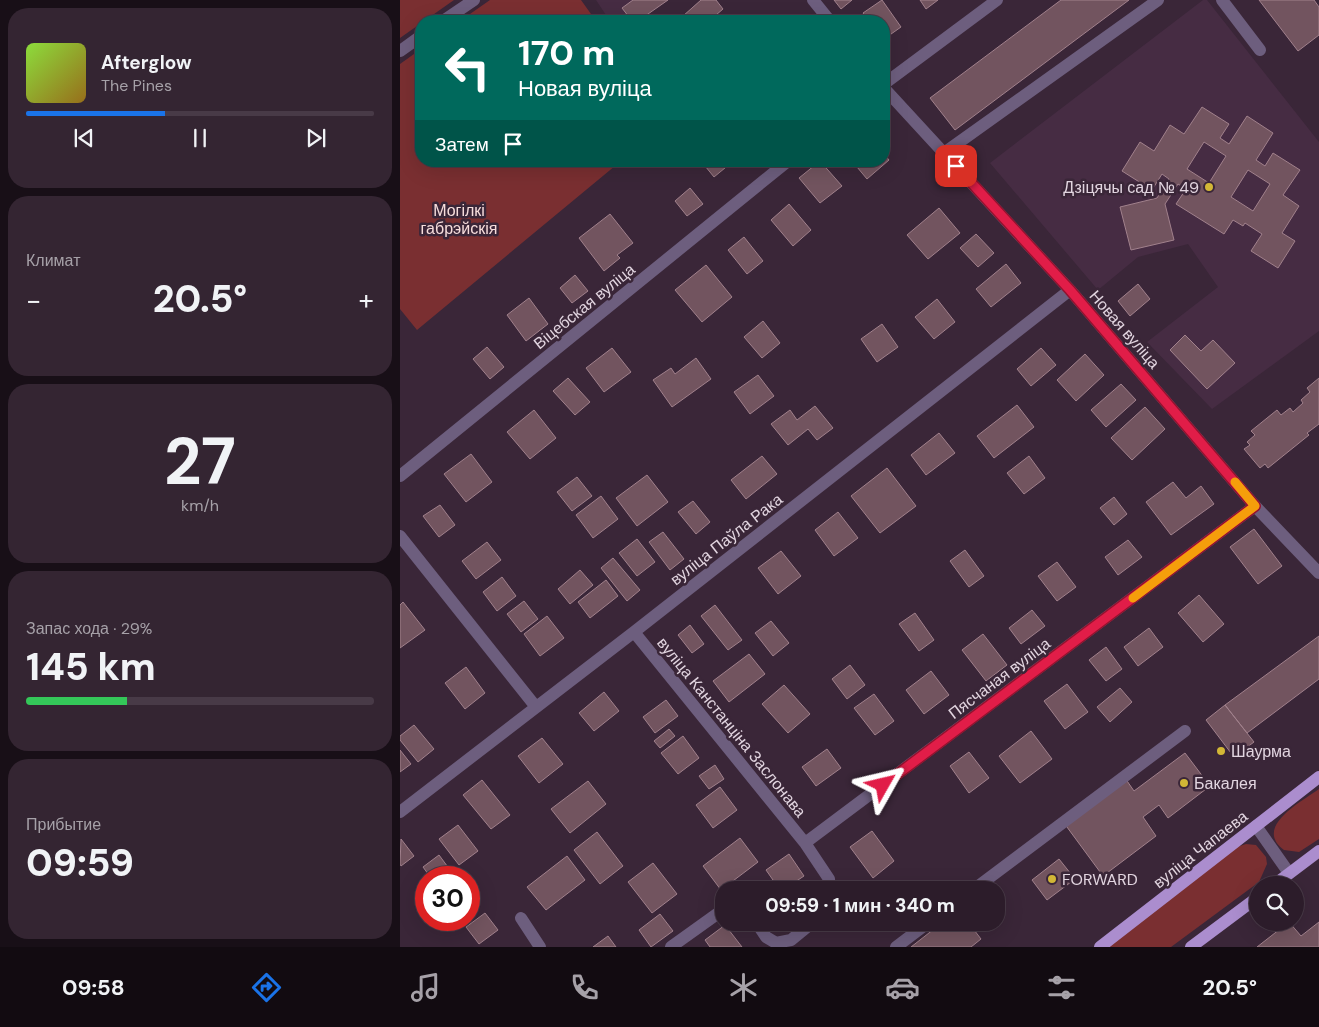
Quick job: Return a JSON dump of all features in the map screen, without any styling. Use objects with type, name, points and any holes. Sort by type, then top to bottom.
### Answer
[{"type":"main road","name":"вуліца Чапаева","points":[[1100,947],[1319,777]]},
{"type":"main road","points":[[1286,876],[1319,851]]},
{"type":"main road","points":[[1191,947],[1249,904]]},
{"type":"street","points":[[452,15],[474,0]]},
{"type":"street","points":[[814,0],[825,15]]},
{"type":"street","points":[[890,81],[997,0]]},
{"type":"street","points":[[944,153],[1158,0]]},
{"type":"street","points":[[1222,0],[1260,50]]},
{"type":"street","points":[[400,51],[415,40]]},
{"type":"street","name":"Новая вуліца","points":[[890,93],[1070,290],[1255,506],[1319,573]]},
{"type":"street","name":"Віцебская вуліца","points":[[400,476],[781,167]]},
{"type":"street","name":"вуліца Паўла Рака","points":[[400,812],[634,632],[1070,290]]},
{"type":"street","name":"Пясчаная вуліца","points":[[805,843],[1255,506]]},
{"type":"street","points":[[400,536],[536,707]]},
{"type":"street","name":"вуліца Канстанціна Заслонава","points":[[634,632],[805,843]]},
{"type":"street","points":[[985,881],[1185,731]]},
{"type":"street","points":[[1256,826],[1290,873]]},
{"type":"street","points":[[805,843],[829,881]]},
{"type":"street","points":[[671,947],[715,915]]},
{"type":"street","points":[[521,918],[540,947]]},
{"type":"street","points":[[762,931],[766,937],[776,944],[791,940],[802,931]]},
{"type":"street","points":[[896,947],[917,931]]},
{"type":"shaded area","points":[[596,0],[668,0],[647,15],[606,15]]},
{"type":"shaded area","points":[[1203,0],[1207,0],[1319,142],[1319,331],[1212,409],[1147,342],[1218,287],[1188,244],[1138,257],[1098,290],[990,163]]},
{"type":"green space","points":[[400,0],[454,0],[433,15],[415,15],[415,27],[400,38]]},
{"type":"green space","points":[[490,0],[581,0],[592,15],[469,15]]},
{"type":"green space","name":"Могілкі габрэйскія","points":[[415,53],[415,167],[614,167],[417,330],[400,309],[400,64]]},
{"type":"green space","points":[[1319,789],[1319,839],[1299,852],[1284,850],[1276,841],[1274,833],[1277,824],[1292,808]]},
{"type":"green space","points":[[1246,844],[1256,845],[1266,857],[1267,864],[1262,876],[1249,876],[1249,889],[1171,947],[1105,947],[1237,847]]},
{"type":"building","points":[[633,0],[668,0],[647,15],[627,15],[622,8]]},
{"type":"building","points":[[701,0],[716,0],[723,9],[716,15],[684,15]]},
{"type":"building","points":[[834,0],[852,0],[841,9]]},
{"type":"building","points":[[882,0],[901,27],[890,35],[890,15],[864,15],[863,13]]},
{"type":"building","points":[[920,0],[938,0],[926,9]]},
{"type":"building","points":[[1061,0],[1129,0],[955,130],[930,98]]},
{"type":"building","points":[[1259,0],[1314,0],[1319,7],[1319,35],[1298,51]]},
{"type":"building","name":"Дзіцячы сад № 49","points":[[1202,107],[1229,124],[1220,138],[1229,144],[1247,116],[1273,133],[1256,160],[1265,166],[1273,153],[1300,170],[1283,195],[1299,206],[1282,233],[1295,241],[1278,268],[1251,251],[1262,234],[1245,223],[1243,226],[1233,220],[1224,234],[1176,204],[1186,189],[1178,184],[1165,204],[1174,240],[1131,250],[1120,207],[1157,198],[1169,179],[1162,174],[1152,190],[1122,171],[1140,142],[1154,151],[1170,125],[1184,134]],"holes":[[[1204,142],[1226,156],[1209,183],[1187,169]],[[1248,170],[1270,184],[1253,211],[1231,197]]]},
{"type":"building","points":[[706,167],[726,167],[714,177]]},
{"type":"building","points":[[813,167],[825,167],[842,186],[820,203],[799,178]]},
{"type":"building","points":[[857,167],[881,167],[867,179]]},
{"type":"building","points":[[690,188],[703,204],[687,216],[675,201]]},
{"type":"building","points":[[789,204],[811,230],[793,246],[771,220]]},
{"type":"building","points":[[939,208],[960,233],[928,259],[907,235]]},
{"type":"building","points":[[610,214],[633,243],[617,255],[620,258],[604,271],[579,238]]},
{"type":"building","points":[[976,234],[994,253],[978,267],[960,248]]},
{"type":"building","points":[[744,237],[763,261],[747,274],[728,250]]},
{"type":"building","points":[[1006,264],[1021,283],[991,307],[976,289]]},
{"type":"building","points":[[706,265],[732,297],[702,322],[675,290]]},
{"type":"building","points":[[575,275],[588,291],[572,303],[560,288]]},
{"type":"building","points":[[1138,284],[1150,299],[1130,316],[1118,301]]},
{"type":"building","points":[[529,298],[548,324],[526,341],[507,315]]},
{"type":"building","points":[[937,299],[955,322],[934,339],[915,317]]},
{"type":"building","points":[[763,321],[780,343],[762,358],[744,337]]},
{"type":"building","points":[[882,324],[898,347],[877,362],[861,339]]},
{"type":"building","points":[[1185,335],[1201,351],[1213,340],[1235,363],[1207,389],[1170,350]]},
{"type":"building","points":[[487,347],[504,367],[490,379],[473,359]]},
{"type":"building","points":[[612,348],[631,372],[604,392],[586,368]]},
{"type":"building","points":[[1041,348],[1056,365],[1031,386],[1017,369]]},
{"type":"building","points":[[1085,354],[1104,375],[1076,401],[1057,380]]},
{"type":"building","points":[[696,358],[711,379],[672,407],[653,380],[671,368],[675,374]]},
{"type":"building","points":[[758,375],[774,396],[750,414],[734,392]]},
{"type":"building","points":[[568,378],[590,402],[575,415],[553,391]]},
{"type":"building","points":[[1319,378],[1319,424],[1307,433],[1309,435],[1268,468],[1265,464],[1260,468],[1244,449],[1250,445],[1247,442],[1255,435],[1251,431],[1277,410],[1281,415],[1290,408],[1293,412],[1303,403],[1301,400],[1310,392],[1307,388]]},
{"type":"building","points":[[1121,384],[1136,400],[1106,427],[1091,410]]},
{"type":"building","points":[[1017,405],[1034,427],[994,458],[977,436]]},
{"type":"building","points":[[815,406],[833,428],[817,440],[808,429],[788,445],[771,424],[790,410],[797,420]]},
{"type":"building","points":[[1145,407],[1165,429],[1132,460],[1111,438]]},
{"type":"building","points":[[534,410],[556,438],[530,459],[507,432]]},
{"type":"building","points":[[939,433],[955,453],[926,475],[911,455]]},
{"type":"building","points":[[471,454],[492,482],[466,502],[444,474]]},
{"type":"building","points":[[762,456],[777,474],[746,499],[731,480]]},
{"type":"building","points":[[1029,456],[1045,478],[1024,494],[1007,473]]},
{"type":"building","points":[[887,468],[916,506],[880,533],[851,496]]},
{"type":"building","points":[[647,475],[668,502],[637,526],[616,498]]},
{"type":"building","points":[[577,477],[592,496],[572,511],[557,492]]},
{"type":"building","points":[[1173,482],[1186,498],[1201,486],[1214,504],[1171,535],[1146,502]]},
{"type":"building","points":[[601,496],[618,519],[593,538],[576,515]]},
{"type":"building","points":[[1114,497],[1127,514],[1114,525],[1100,508]]},
{"type":"building","points":[[693,501],[710,522],[696,534],[678,512]]},
{"type":"building","points":[[440,505],[455,525],[439,537],[423,516]]},
{"type":"building","points":[[838,512],[858,538],[834,556],[815,530]]},
{"type":"building","points":[[1254,529],[1282,566],[1258,584],[1230,547]]},
{"type":"building","points":[[663,532],[684,559],[670,570],[649,542]]},
{"type":"building","points":[[637,539],[655,562],[637,576],[619,553]]},
{"type":"building","points":[[1128,540],[1142,557],[1118,575],[1105,557]]},
{"type":"building","points":[[487,542],[501,560],[476,579],[462,561]]},
{"type":"building","points":[[965,550],[984,576],[969,587],[950,561]]},
{"type":"building","points":[[781,551],[801,576],[778,594],[758,568]]},
{"type":"building","points":[[613,558],[640,590],[627,601],[601,568]]},
{"type":"building","points":[[1057,562],[1076,587],[1057,601],[1038,576]]},
{"type":"building","points":[[580,570],[593,585],[570,604],[558,589]]},
{"type":"building","points":[[502,577],[516,596],[497,611],[483,592]]},
{"type":"building","points":[[606,580],[618,596],[590,618],[578,602]]},
{"type":"building","points":[[1199,595],[1224,624],[1203,642],[1178,613]]},
{"type":"building","points":[[524,601],[538,619],[521,632],[507,614]]},
{"type":"building","points":[[403,602],[425,630],[400,648],[400,605]]},
{"type":"building","points":[[715,605],[742,640],[728,650],[701,616]]},
{"type":"building","points":[[1032,610],[1045,626],[1021,644],[1009,628]]},
{"type":"building","points":[[915,613],[934,640],[919,651],[899,624]]},
{"type":"building","points":[[547,616],[564,638],[540,656],[524,634]]},
{"type":"building","points":[[771,621],[789,643],[773,656],[755,633]]},
{"type":"building","points":[[690,625],[704,644],[692,653],[678,635]]},
{"type":"building","points":[[1149,628],[1163,647],[1138,666],[1124,647]]},
{"type":"building","points":[[983,634],[1007,665],[986,681],[962,650]]},
{"type":"building","points":[[1319,636],[1319,679],[1247,733],[1225,705]]},
{"type":"building","points":[[1106,647],[1122,669],[1106,681],[1089,660]]},
{"type":"building","points":[[749,654],[765,674],[729,702],[713,681]]},
{"type":"building","points":[[850,665],[865,685],[847,699],[832,679]]},
{"type":"building","points":[[466,667],[485,693],[465,709],[445,683]]},
{"type":"building","points":[[931,671],[949,695],[924,714],[906,690]]},
{"type":"building","points":[[1067,684],[1088,712],[1065,729],[1044,701]]},
{"type":"building","points":[[784,685],[810,714],[788,733],[762,704]]},
{"type":"building","points":[[1120,688],[1132,702],[1110,722],[1097,707]]},
{"type":"building","points":[[604,692],[619,711],[594,731],[579,713]]},
{"type":"building","points":[[874,694],[894,721],[875,735],[854,708]]},
{"type":"building","points":[[666,700],[678,716],[655,733],[643,717]]},
{"type":"building","points":[[1225,705],[1254,742],[1234,757],[1206,720]]},
{"type":"building","points":[[414,725],[434,749],[418,762],[400,740],[400,736]]},
{"type":"building","points":[[669,729],[675,736],[660,748],[654,741]]},
{"type":"building","points":[[1031,731],[1052,759],[1020,783],[999,756]]},
{"type":"building","points":[[683,736],[699,758],[678,774],[661,753]]},
{"type":"building","points":[[542,738],[563,764],[539,783],[518,756]]},
{"type":"building","points":[[827,749],[841,768],[816,786],[802,767]]},
{"type":"building","points":[[400,750],[411,764],[400,772]]},
{"type":"building","points":[[969,752],[989,778],[969,793],[950,766]]},
{"type":"building","points":[[1185,753],[1210,786],[1168,818],[1159,805],[1143,817],[1156,836],[1103,876],[1064,823],[1125,778],[1134,791]]},
{"type":"building","points":[[715,765],[724,779],[709,789],[699,776]]},
{"type":"building","points":[[482,780],[510,815],[491,829],[463,795]]},
{"type":"building","points":[[588,781],[606,804],[570,833],[551,809]]},
{"type":"building","points":[[720,787],[737,810],[713,828],[696,805]]},
{"type":"building","points":[[458,825],[478,851],[459,865],[439,839]]},
{"type":"building","points":[[872,831],[894,861],[873,878],[850,847]]},
{"type":"building","points":[[597,832],[623,866],[600,884],[574,850]]},
{"type":"building","points":[[740,838],[758,862],[733,881],[715,882],[703,866]]},
{"type":"building","points":[[401,839],[414,856],[401,866],[400,864]]},
{"type":"building","points":[[789,854],[804,876],[796,881],[774,881],[766,870]]},
{"type":"building","points":[[439,855],[447,866],[424,866]]},
{"type":"building","points":[[567,856],[585,880],[546,910],[527,887]]},
{"type":"building","points":[[1059,859],[1075,879],[1047,900],[1032,880]]},
{"type":"building","points":[[653,863],[677,894],[652,913],[628,882]]},
{"type":"building","points":[[485,913],[498,930],[479,944],[469,931],[480,931],[480,917]]},
{"type":"building","points":[[660,914],[673,931],[651,947],[639,930]]},
{"type":"building","points":[[1319,922],[1319,947],[1257,947],[1277,931],[1297,931],[1301,936]]},
{"type":"building","points":[[717,931],[730,931],[742,947],[710,947],[705,940]]},
{"type":"building","points":[[931,931],[975,931],[981,939],[971,947],[911,947]]},
{"type":"building","points":[[608,936],[616,947],[593,947]]},
{"type":"slow traffic","points":[[1133,598],[1255,506],[1235,482]]},
{"type":"place","name":"Дзіцячы сад № 49","points":[[1209,187]]},
{"type":"place","name":"Шаурма","points":[[1221,751]]},
{"type":"place","name":"Бакалея","points":[[1184,783]]},
{"type":"place","name":"FORWARD","points":[[1052,879]]},
{"type":"route","points":[[883,785],[1255,506],[1070,290],[956,166]]}]
